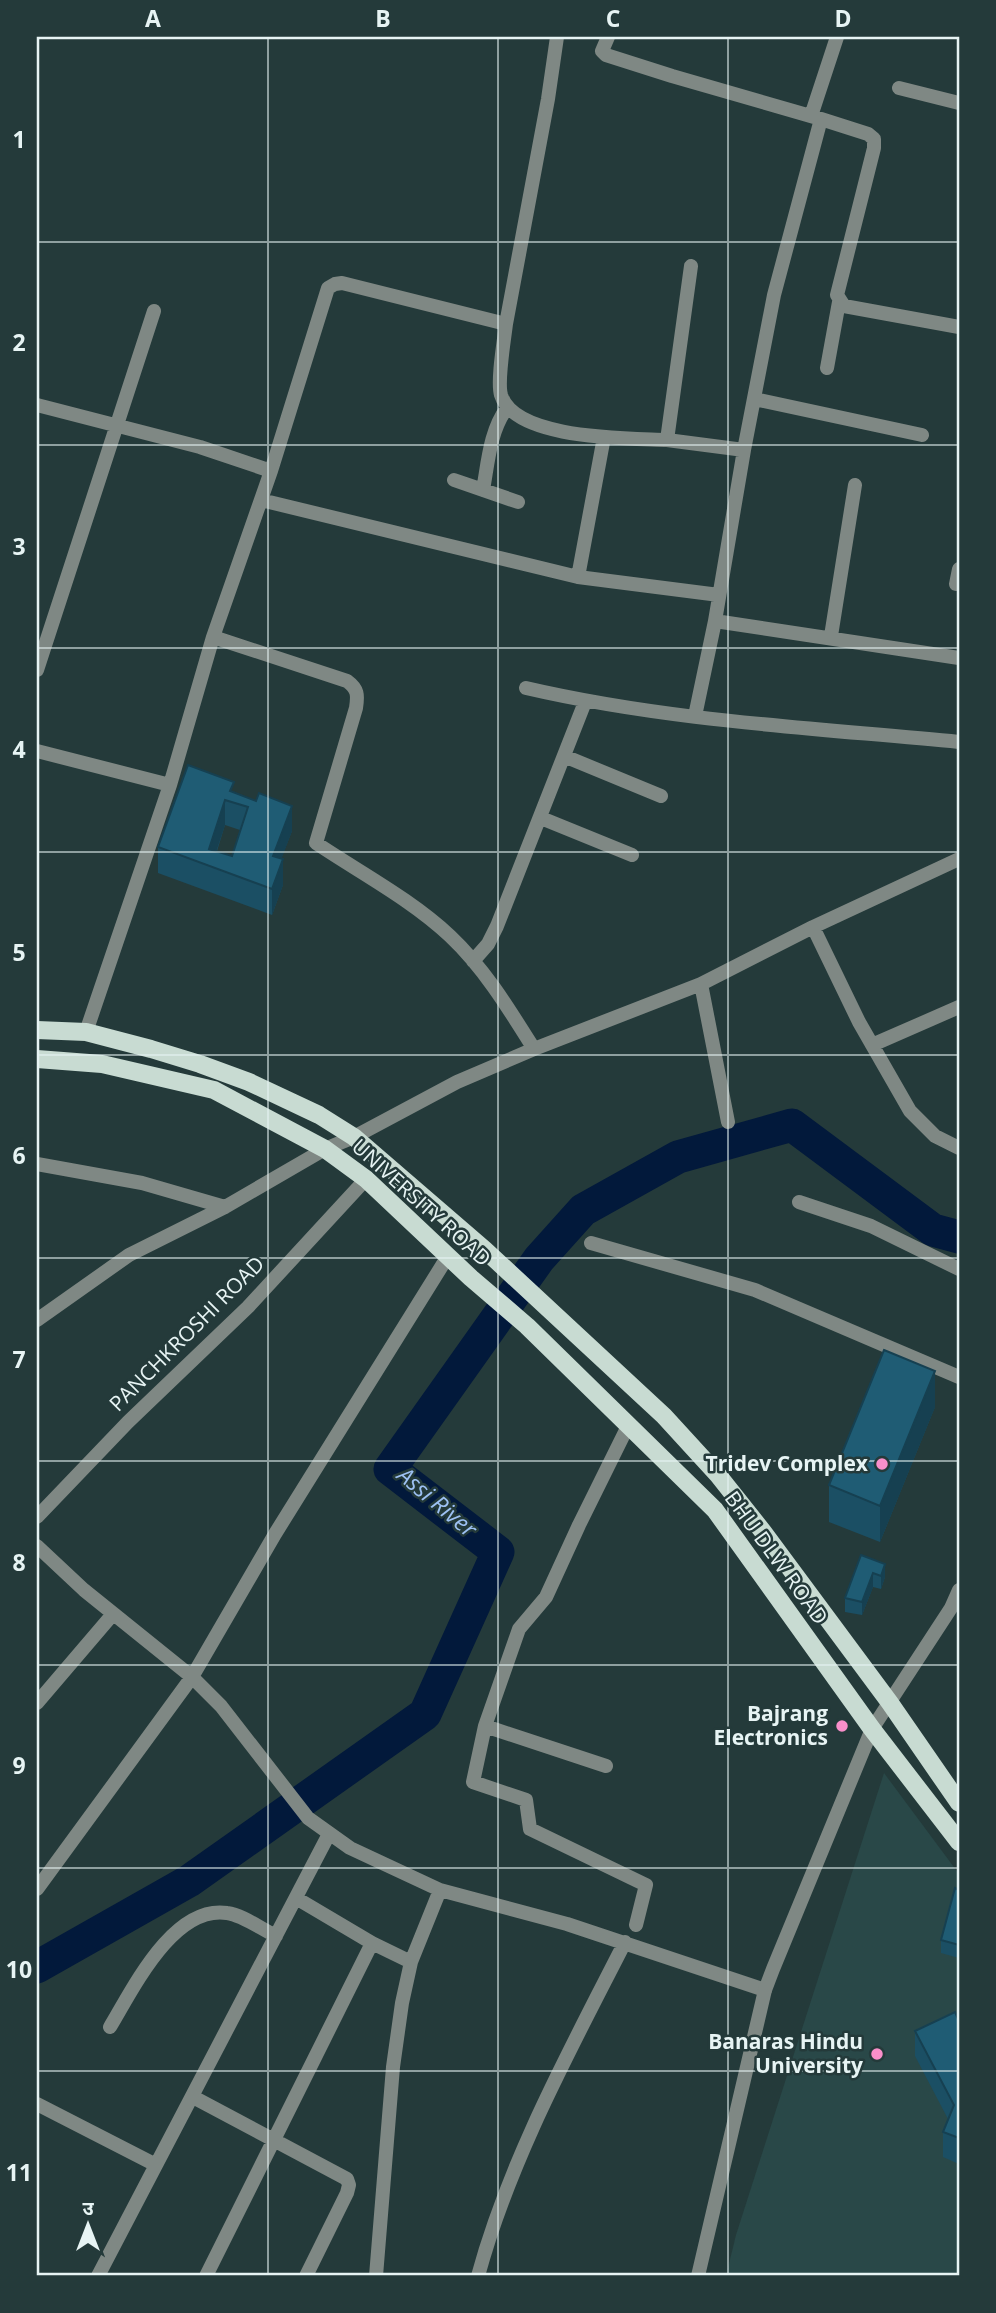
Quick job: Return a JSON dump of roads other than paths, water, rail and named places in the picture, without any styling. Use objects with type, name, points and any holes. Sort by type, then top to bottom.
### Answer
[{"type":"main road","name":"BHU DLW ROAD","points":[[37,1030],[86,1032],[151,1049],[249,1082],[319,1115],[354,1137],[485,1250],[664,1416],[718,1475],[890,1703],[959,1803]]},
{"type":"main road","name":"UNIVERSITY ROAD","points":[[37,1059],[102,1064],[214,1090],[325,1149],[366,1179],[471,1278],[527,1326]]},
{"type":"main road","name":"BHU DLW ROAD","points":[[527,1326],[715,1510],[872,1730],[959,1842]]},
{"type":"street","points":[[557,37],[506,324],[500,392],[507,408],[521,419],[539,427],[604,437],[667,440],[744,450]]},
{"type":"street","points":[[608,37],[602,51],[606,55],[868,134],[874,139],[837,295],[839,302],[827,368]]},
{"type":"street","points":[[695,716],[715,621],[774,295],[837,37]]},
{"type":"street","points":[[899,88],[959,103]]},
{"type":"street","points":[[667,440],[691,267]]},
{"type":"street","points":[[86,1032],[170,785],[213,637],[271,471],[328,288],[342,283],[506,324]]},
{"type":"street","points":[[839,302],[844,306],[959,327]]},
{"type":"street","points":[[37,670],[154,311]]},
{"type":"street","points":[[754,399],[922,435]]},
{"type":"street","points":[[37,405],[200,447],[271,471]]},
{"type":"street","points":[[483,489],[495,429],[507,408]]},
{"type":"street","points":[[578,577],[604,437]]},
{"type":"street","points":[[454,481],[518,502]]},
{"type":"street","points":[[831,636],[855,485]]},
{"type":"street","points":[[261,500],[578,577],[719,595]]},
{"type":"street","points":[[956,584],[959,569]]},
{"type":"street","points":[[715,621],[831,636],[959,658]]},
{"type":"street","points":[[213,637],[347,681],[356,687],[356,708],[316,843],[416,909],[450,936],[499,993],[534,1049]]},
{"type":"street","points":[[526,688],[585,702],[695,716],[959,742]]},
{"type":"street","points":[[473,961],[488,943],[497,926],[585,702]]},
{"type":"street","points":[[37,751],[170,785]]},
{"type":"street","points":[[564,756],[661,796]]},
{"type":"street","points":[[541,818],[632,855]]},
{"type":"street","points":[[37,1320],[129,1255],[225,1207],[325,1149],[354,1137],[457,1082],[701,984],[813,927],[959,859]]},
{"type":"street","points":[[813,927],[831,968],[910,1111],[935,1136],[959,1148]]},
{"type":"street","points":[[701,984],[728,1122]]},
{"type":"street","points":[[872,1045],[959,1007]]},
{"type":"street","points":[[37,1164],[142,1182],[225,1207]]},
{"type":"street","name":"PANCHKROSHI ROAD","points":[[37,1517],[128,1422],[247,1307],[366,1179]]},
{"type":"street","points":[[799,1202],[871,1226],[959,1269]]},
{"type":"street","points":[[591,1243],[755,1290],[959,1377]]},
{"type":"street","points":[[37,1889],[192,1677],[275,1534],[448,1256]]},
{"type":"street","points":[[628,1426],[546,1597],[519,1629],[485,1726],[473,1782],[526,1800],[530,1829],[646,1885],[636,1925]]},
{"type":"street","points":[[37,1546],[83,1590],[192,1677],[221,1706],[308,1818],[351,1848],[440,1889],[625,1942],[765,1990]]},
{"type":"street","points":[[698,2276],[765,1990],[872,1730],[951,1608],[959,1591]]},
{"type":"street","points":[[37,1703],[113,1614]]},
{"type":"street","points":[[485,1726],[606,1766]]},
{"type":"street","points":[[98,2276],[329,1834]]},
{"type":"street","points":[[376,2276],[393,2067],[402,2003],[411,1962],[440,1889]]},
{"type":"street","points":[[296,1898],[411,1962]]},
{"type":"street","points":[[110,2027],[157,1951],[183,1926],[220,1912],[232,1914],[276,1936]]},
{"type":"street","points":[[206,2276],[372,1942]]},
{"type":"street","points":[[478,2276],[492,2225],[529,2136],[625,1942]]},
{"type":"street","points":[[193,2097],[346,2179],[349,2185],[306,2276]]},
{"type":"street","points":[[37,2104],[156,2165]]},
{"type":"waterway","name":"Assi River","points":[[37,1967],[189,1881],[425,1714],[498,1552],[390,1469],[539,1259],[583,1210],[678,1157],[792,1125],[933,1230],[959,1237]]},
{"type":"place","name":"Tridev Complex","points":[[882,1464]]},
{"type":"place","name":"Bajrang Electronics","points":[[842,1726]]},
{"type":"place","name":"Banaras Hindu University","points":[[877,2054]]}]
